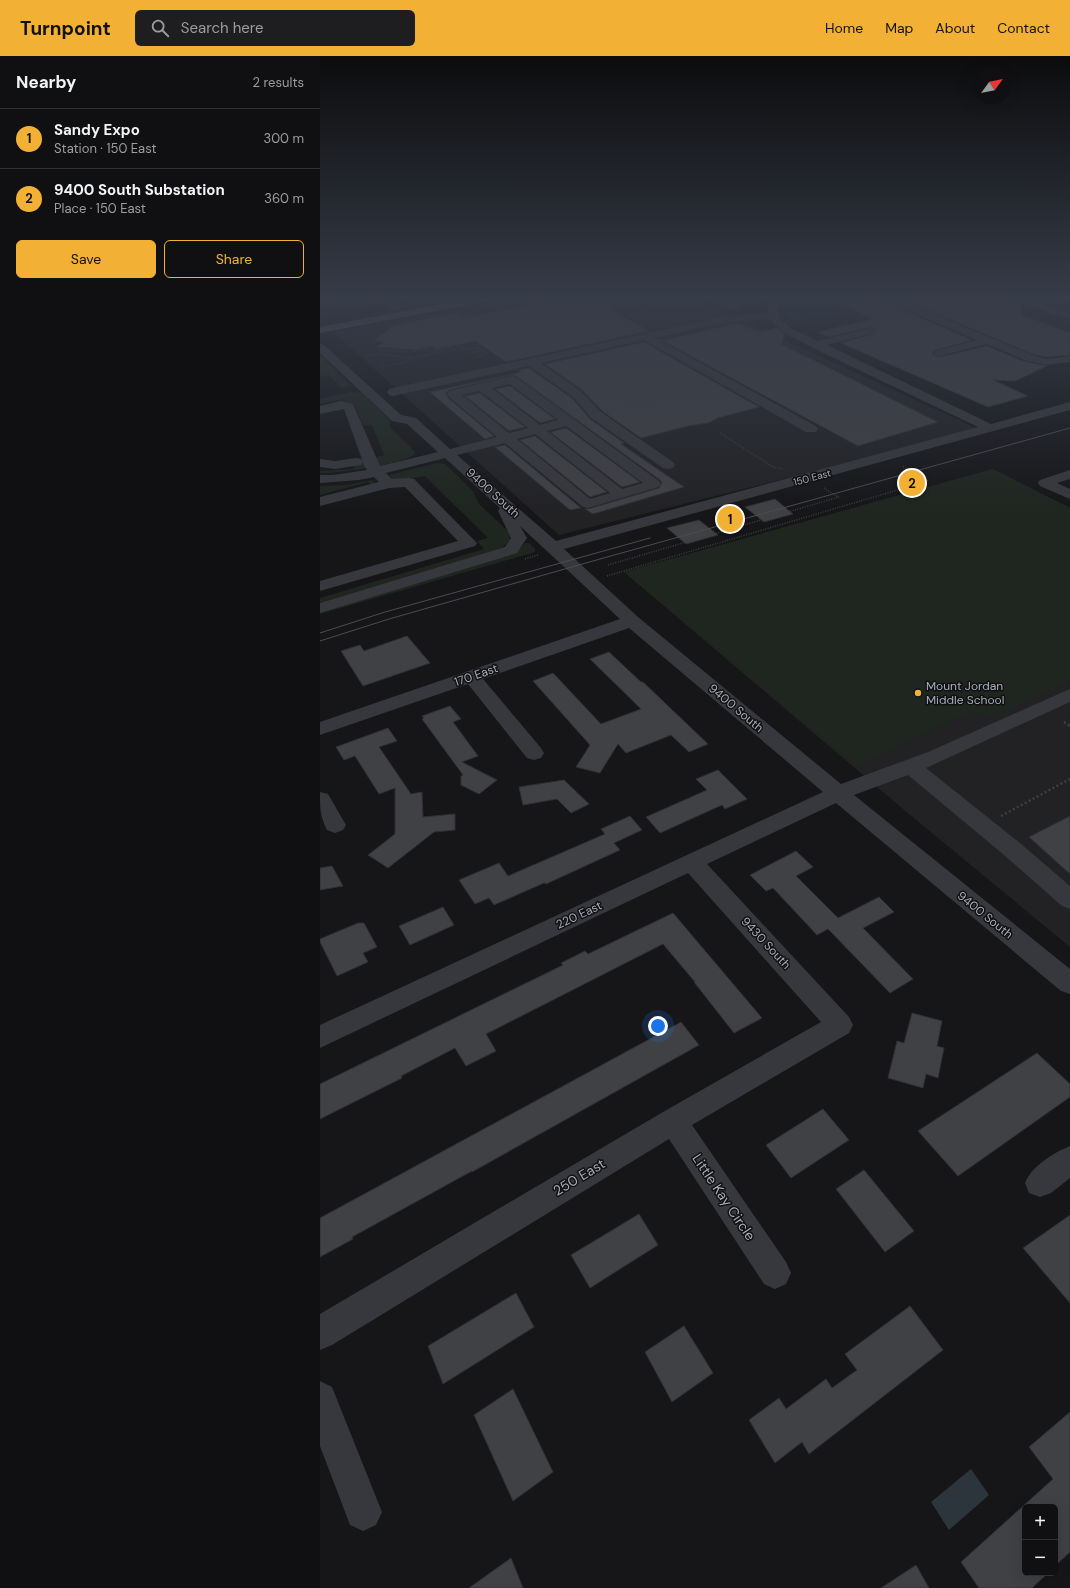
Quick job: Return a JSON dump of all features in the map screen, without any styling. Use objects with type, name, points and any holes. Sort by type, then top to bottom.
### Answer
[{"type":"street","name":"9400 South","points":[[344,369],[397,418],[411,415],[448,453],[553,546],[632,621],[1070,984]]},
{"type":"street","points":[[394,393],[475,382],[512,380],[574,420],[654,484],[588,504],[453,394],[475,382],[508,369]]},
{"type":"street","points":[[542,369],[578,395],[596,415],[674,470],[651,482]]},
{"type":"street","points":[[704,369],[811,429]]},
{"type":"street","points":[[867,369],[990,428]]},
{"type":"street","points":[[475,382],[616,490]]},
{"type":"street","points":[[320,410],[341,405],[349,407],[373,466],[388,484]]},
{"type":"street","name":"150 East","points":[[553,546],[1070,406]]},
{"type":"street","points":[[320,463],[373,466],[448,453],[537,431],[574,420]]},
{"type":"street","points":[[320,479],[333,480],[359,476],[373,466]]},
{"type":"street","points":[[1068,477],[1045,483],[1070,495]]},
{"type":"street","points":[[320,502],[388,484],[409,482],[469,543],[320,586]]},
{"type":"street","points":[[320,608],[511,550],[519,538],[498,498]]},
{"type":"street","name":"170 East","points":[[320,730],[632,621]]},
{"type":"street","points":[[472,677],[534,752]]},
{"type":"street","name":"220 East","points":[[320,1037],[838,793],[1065,708]]},
{"type":"street","points":[[912,766],[979,816],[1070,900]]},
{"type":"street","points":[[320,799],[335,825]]},
{"type":"street","points":[[979,816],[1004,829],[1070,887]]},
{"type":"street","name":"9430 South","points":[[691,862],[840,1025]]},
{"type":"street","name":"250 East","points":[[320,1333],[673,1121],[840,1025]]},
{"type":"street","name":"Little Kay Circle","points":[[673,1121],[775,1273]]},
{"type":"street","points":[[1040,1184],[1070,1160]]},
{"type":"street","points":[[320,1399],[363,1512]]},
{"type":"path","points":[[720,384],[741,379]]},
{"type":"path","points":[[574,420],[712,386]]},
{"type":"path","points":[[720,434],[774,467],[789,470]]},
{"type":"path","points":[[592,583],[618,572],[928,481],[898,463]]},
{"type":"path","points":[[608,565],[839,497],[825,488],[819,488]]},
{"type":"path","points":[[1065,708],[1070,726]]},
{"type":"path","points":[[979,816],[1070,778]]},
{"type":"shaded area","points":[[320,369],[335,369],[352,386],[342,388],[328,375],[320,376]]},
{"type":"shaded area","points":[[375,369],[849,369],[981,430],[559,535]]},
{"type":"shaded area","points":[[350,392],[361,393],[389,419],[390,427],[415,452],[415,454],[408,458],[385,465],[355,470],[320,473],[320,471],[354,469],[353,465],[384,455],[372,425],[363,426],[355,405],[342,399],[320,404],[320,399]]},
{"type":"shaded area","points":[[437,463],[445,464],[473,491],[479,504],[509,532],[510,540],[503,547],[494,551],[320,603],[320,598],[484,549],[477,541],[488,538],[425,476],[395,481],[389,475]]},
{"type":"shaded area","name":"Mount Jordan Middle School","points":[[993,469],[1070,508],[1070,947],[909,814],[624,572]]},
{"type":"shaded area","name":"Mount Jordan Middle School","points":[[993,469],[1070,508],[1070,680],[996,715],[965,714],[857,767],[624,572]]},
{"type":"shaded area","points":[[372,480],[377,485],[373,486],[368,482],[320,495],[320,486],[347,485]]},
{"type":"shaded area","points":[[525,543],[529,543],[535,549],[535,552],[320,614],[320,611],[520,548]]},
{"type":"shaded area","points":[[971,1469],[989,1495],[949,1530],[931,1502]]},
{"type":"building","points":[[531,369],[573,399],[590,419],[624,443],[621,444],[684,487],[593,514],[585,509],[659,488],[662,483],[660,480],[516,376],[512,375],[449,390],[446,393],[448,398],[494,436],[485,439],[430,392],[521,372],[518,370]]},
{"type":"building","points":[[553,369],[693,369],[759,407],[718,418],[708,423],[688,426],[641,438],[602,411],[583,391]]},
{"type":"building","points":[[716,369],[832,369],[938,422],[858,446]]},
{"type":"building","points":[[902,369],[1040,369],[1015,381],[993,380],[1028,396],[988,407]]},
{"type":"building","points":[[510,386],[555,419],[540,423],[495,389]]},
{"type":"building","points":[[480,393],[525,427],[509,431],[465,396]]},
{"type":"building","points":[[566,428],[640,482],[622,487],[550,432]]},
{"type":"building","points":[[535,436],[607,492],[590,497],[520,440]]},
{"type":"building","points":[[505,445],[581,508],[570,510],[495,447]]},
{"type":"building","points":[[775,499],[793,514],[764,522],[745,507]]},
{"type":"building","points":[[699,520],[718,535],[686,544],[667,528]]},
{"type":"building","points":[[407,636],[430,663],[363,686],[341,651],[360,645],[364,651]]},
{"type":"building","points":[[609,652],[708,744],[689,752],[671,735],[626,753],[618,744],[600,773],[576,767],[590,745],[533,681],[553,673],[601,724],[641,709],[590,659]]},
{"type":"building","points":[[450,706],[461,719],[453,722],[478,756],[462,762],[497,780],[479,794],[461,785],[461,776],[463,775],[422,719],[424,718],[422,716]]},
{"type":"building","points":[[388,728],[397,741],[379,747],[411,794],[422,792],[423,817],[455,814],[455,830],[434,832],[388,868],[368,855],[395,834],[395,788],[379,794],[355,756],[344,760],[336,747]]},
{"type":"building","points":[[718,770],[747,799],[725,809],[722,805],[660,833],[646,817],[707,790],[696,779]]},
{"type":"building","points":[[564,780],[589,804],[571,813],[557,799],[523,805],[519,787]]},
{"type":"building","points":[[630,816],[642,830],[614,843],[620,850],[546,884],[544,883],[494,905],[489,898],[475,904],[459,880],[499,863],[508,876],[605,834],[601,829]]},
{"type":"building","points":[[1070,816],[1070,874],[1029,837]]},
{"type":"building","points":[[796,851],[813,867],[796,876],[838,918],[879,897],[894,912],[863,928],[913,979],[890,993],[828,929],[817,935],[773,888],[766,891],[750,875]]},
{"type":"building","points":[[332,866],[343,886],[320,890],[320,868]]},
{"type":"building","points":[[443,907],[454,925],[410,945],[399,926]]},
{"type":"building","points":[[673,913],[762,1018],[734,1033],[695,982],[663,944],[486,1034],[496,1051],[466,1066],[455,1048],[401,1076],[402,1078],[320,1119],[320,1084],[563,965],[561,963],[585,951],[588,954]]},
{"type":"building","points":[[358,923],[364,923],[377,947],[363,953],[368,962],[337,976],[320,942],[320,939]]},
{"type":"building","points":[[912,1013],[942,1021],[937,1046],[944,1048],[938,1078],[926,1074],[923,1088],[888,1078],[897,1041],[904,1043]]},
{"type":"building","points":[[681,1022],[699,1045],[472,1172],[352,1237],[353,1239],[320,1257],[320,1218]]},
{"type":"building","points":[[1037,1053],[1070,1084],[1070,1097],[958,1176],[918,1131]]},
{"type":"building","points":[[823,1109],[849,1140],[791,1178],[766,1145]]},
{"type":"building","points":[[864,1170],[914,1231],[885,1252],[836,1189]]},
{"type":"building","points":[[639,1214],[658,1245],[590,1288],[571,1255]]},
{"type":"building","points":[[1070,1215],[1070,1303],[1023,1248]]},
{"type":"building","points":[[516,1293],[534,1327],[443,1384],[428,1346]]},
{"type":"building","points":[[910,1306],[943,1350],[809,1454],[802,1442],[775,1463],[749,1420],[779,1398],[786,1409],[826,1379],[832,1388],[857,1370],[845,1354]]},
{"type":"building","points":[[684,1326],[713,1373],[672,1402],[645,1352]]},
{"type":"building","points":[[513,1389],[553,1472],[513,1501],[474,1415]]},
{"type":"building","points":[[1070,1412],[1070,1552],[1058,1563],[1058,1504],[1025,1504],[1053,1479],[1029,1447]]},
{"type":"building","points":[[1022,1507],[1022,1576],[1045,1576],[1032,1588],[979,1588],[961,1562]]},
{"type":"building","points":[[511,1558],[523,1588],[469,1588]]},
{"type":"building","points":[[916,1565],[929,1588],[881,1588]]},
{"type":"tram line","points":[[320,641],[389,619],[600,559],[1070,428]]},
{"type":"tram line","points":[[320,633],[385,612],[650,538]]},
{"type":"place","name":"9400 South Substation","points":[[912,483]]},
{"type":"place","name":"Sandy Expo","points":[[730,519]]},
{"type":"place","name":"Mount Jordan Middle School","points":[[918,693]]}]
